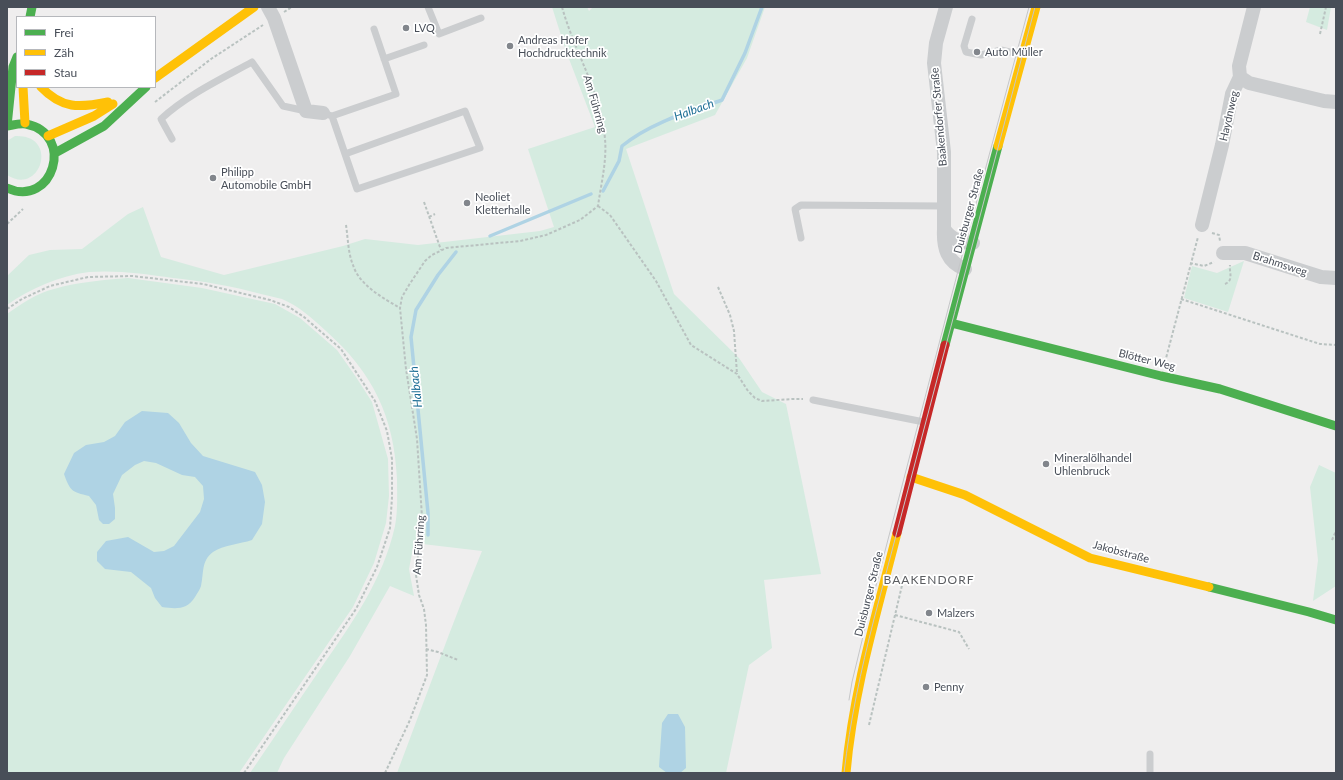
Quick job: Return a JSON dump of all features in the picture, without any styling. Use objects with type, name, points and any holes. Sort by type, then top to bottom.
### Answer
[{"type":"street","points":[[156,78],[254,7]]},
{"type":"street","name":"Baakendorfer Straße","points":[[946,7],[936,43],[934,63],[944,152],[944,242],[951,261],[959,267],[965,269]]},
{"type":"street","name":"Duisburger Straße","points":[[846,773],[848,748],[859,682],[951,322],[1036,7]]},
{"type":"street","name":"Haydnweg","points":[[1201,227],[1222,145],[1232,94],[1240,77],[1239,66],[1254,7]]},
{"type":"street","points":[[271,13],[306,111],[327,115]]},
{"type":"street","points":[[7,199],[10,190],[24,192],[35,189],[44,183],[51,174],[55,153],[53,144],[42,130],[25,123],[16,123],[7,126],[13,67],[16,60]]},
{"type":"street","points":[[1240,77],[1249,82],[1324,101],[1336,102]]},
{"type":"street","points":[[23,88],[25,123]]},
{"type":"street","points":[[42,88],[47,94],[56,100],[68,105],[84,107],[118,100]]},
{"type":"street","points":[[48,136],[94,116],[138,88]]},
{"type":"street","points":[[55,153],[104,126],[145,88]]},
{"type":"street","points":[[944,229],[949,236],[955,240],[973,243]]},
{"type":"street","name":"Brahmsweg","points":[[1227,253],[1245,253],[1321,277],[1336,278]]},
{"type":"street","name":"Blötter Weg","points":[[951,322],[1161,376],[1220,389],[1336,426]]},
{"type":"street","name":"Jakobstraße","points":[[911,477],[965,495],[1090,558],[1336,620]]},
{"type":"lane","points":[[428,7],[439,34],[481,18]]},
{"type":"lane","points":[[972,19],[964,46],[966,52],[981,55],[1000,50],[1023,55]]},
{"type":"lane","points":[[345,154],[465,111],[480,148],[357,189],[345,154],[327,115],[396,94],[374,29]]},
{"type":"lane","points":[[384,59],[424,45]]},
{"type":"lane","points":[[172,139],[161,119],[174,107],[218,80],[252,62],[283,106],[306,111]]},
{"type":"lane","points":[[801,238],[795,209],[801,205],[944,206]]},
{"type":"lane","points":[[813,400],[926,422]]},
{"type":"lane","points":[[1150,754],[1150,773]]},
{"type":"path","points":[[154,103],[271,13],[292,7]]},
{"type":"path","name":"Am Führring","points":[[385,773],[410,720],[427,674],[426,625],[416,575],[422,518],[417,439],[406,369],[400,308],[402,297],[418,271],[432,255],[441,250],[452,247],[520,241],[546,235],[580,220],[598,206],[606,154],[602,120],[593,91],[565,20],[562,7]]},
{"type":"path","points":[[1320,34],[1326,7]]},
{"type":"path","points":[[424,202],[441,250]]},
{"type":"path","points":[[598,206],[610,215],[656,281],[691,345],[737,374],[748,390],[756,398],[762,401],[793,399],[813,400]]},
{"type":"path","points":[[7,224],[23,209]]},
{"type":"path","points":[[429,217],[435,214]]},
{"type":"path","points":[[346,225],[353,265],[359,276],[373,290],[400,308]]},
{"type":"path","points":[[1161,376],[1190,263],[1201,227],[1219,235],[1227,253],[1231,278],[1229,282],[1225,284]]},
{"type":"path","points":[[1190,263],[1204,266],[1212,263],[1227,253]]},
{"type":"path","points":[[7,309],[22,299],[50,286],[88,277],[132,276],[195,283],[270,300],[289,307],[304,317],[342,349],[375,401],[387,431],[392,459],[390,528],[377,567],[356,609],[244,773]]},
{"type":"path","points":[[718,287],[730,315],[734,331],[737,374]]},
{"type":"path","points":[[1181,299],[1320,344],[1336,345]]},
{"type":"path","points":[[1332,540],[1336,531]]},
{"type":"path","points":[[869,728],[905,570]]},
{"type":"path","points":[[894,615],[959,632],[969,649]]},
{"type":"path","points":[[426,650],[438,652],[458,660]]},
{"type":"green space","points":[[552,7],[587,7],[589,11],[593,7],[765,7],[747,58],[715,115],[626,149],[674,294],[739,358],[762,392],[786,404],[821,574],[764,580],[772,648],[749,665],[726,773],[397,773],[482,551],[414,543],[409,569],[414,596],[390,586],[350,656],[284,758],[277,773],[250,773],[355,618],[383,565],[390,546],[396,520],[397,479],[391,435],[386,416],[378,397],[356,363],[342,347],[306,313],[282,299],[206,282],[131,273],[89,272],[67,276],[36,288],[7,305],[7,276],[29,255],[50,250],[82,249],[128,214],[143,207],[161,257],[224,275],[343,246],[365,239],[418,245],[540,231],[554,227],[528,149],[595,127],[566,51]]},
{"type":"green space","points":[[1310,7],[1331,7],[1327,30],[1306,22]]},
{"type":"green space","points":[[15,136],[29,138],[38,144],[41,153],[41,163],[36,172],[29,178],[19,180],[7,175],[7,141]]},
{"type":"green space","points":[[1244,261],[1228,312],[1184,298],[1192,266],[1217,273]]},
{"type":"green space","points":[[128,278],[202,288],[275,304],[300,318],[337,350],[372,402],[388,459],[389,496],[386,523],[374,563],[353,607],[239,773],[7,773],[7,314],[29,299],[41,293],[81,283]]},
{"type":"green space","points":[[1319,465],[1336,473],[1336,586],[1313,601],[1318,560],[1310,487]]},
{"type":"water","points":[[142,411],[168,413],[179,423],[191,443],[203,456],[255,472],[262,485],[265,502],[262,524],[252,540],[213,552],[206,559],[200,589],[192,601],[181,608],[162,607],[155,598],[151,588],[131,572],[105,569],[97,561],[97,552],[106,541],[128,537],[154,552],[164,551],[174,546],[200,512],[204,499],[203,486],[195,477],[182,475],[156,463],[144,461],[135,465],[122,475],[113,494],[115,519],[109,524],[103,524],[99,520],[96,505],[89,496],[72,490],[64,474],[74,453],[86,445],[104,442],[115,436],[125,422]]},
{"type":"water","points":[[668,714],[678,714],[685,727],[686,768],[680,773],[667,773],[659,767],[662,723]]},
{"type":"waterway","name":"Halbach","points":[[603,191],[619,161],[622,146],[633,138],[657,125],[722,100],[745,53],[762,7]]},
{"type":"waterway","name":"Halbach","points":[[490,236],[591,194]]},
{"type":"waterway","name":"Halbach","points":[[428,535],[428,513],[411,337],[416,310],[438,275],[456,252]]},
{"type":"tram line","points":[[849,700],[866,624],[959,267],[1029,7]]},
{"type":"tram line","points":[[844,773],[860,676],[869,638],[1035,7]]},
{"type":"traffic: fast","points":[[30,16],[32,7]]},
{"type":"traffic: fast","points":[[7,126],[13,67],[16,60]]},
{"type":"traffic: fast","points":[[55,153],[104,126],[145,88]]},
{"type":"traffic: fast","points":[[7,126],[26,124],[41,130],[51,141],[54,154],[52,168],[46,180],[36,188],[23,192],[7,188]]},
{"type":"traffic: fast","points":[[945,345],[998,146]]},
{"type":"traffic: fast","points":[[951,323],[1161,376],[1220,389],[1336,426]]},
{"type":"traffic: fast","points":[[1209,587],[1336,620]]},
{"type":"traffic: slow","points":[[156,77],[254,7]]},
{"type":"traffic: slow","points":[[998,146],[1036,7]]},
{"type":"traffic: slow","points":[[23,88],[25,123]]},
{"type":"traffic: slow","points":[[42,88],[56,99],[72,105],[80,106],[108,102]]},
{"type":"traffic: slow","points":[[48,136],[94,116],[113,104]]},
{"type":"traffic: slow","points":[[911,477],[965,495],[1090,558],[1209,587]]},
{"type":"traffic: slow","points":[[846,773],[849,742],[860,682],[897,533]]},
{"type":"traffic: jam","points":[[897,533],[945,345]]},
{"type":"place","name":"LVQ","points":[[406,28]]},
{"type":"place","name":"Andreas Hofer Hochdrucktechnik","points":[[510,46]]},
{"type":"place","name":"Auto Müller","points":[[977,52]]},
{"type":"place","name":"Philipp Automobile GmbH","points":[[213,178]]},
{"type":"place","name":"Neoliet Kletterhalle","points":[[467,203]]},
{"type":"place","name":"Mineralölhandel Uhlenbruck","points":[[1046,464]]},
{"type":"place","name":"Malzers","points":[[929,613]]},
{"type":"place","name":"Penny","points":[[926,687]]},
{"type":"district","name":"BAAKENDORF","points":[[929,580]]}]
